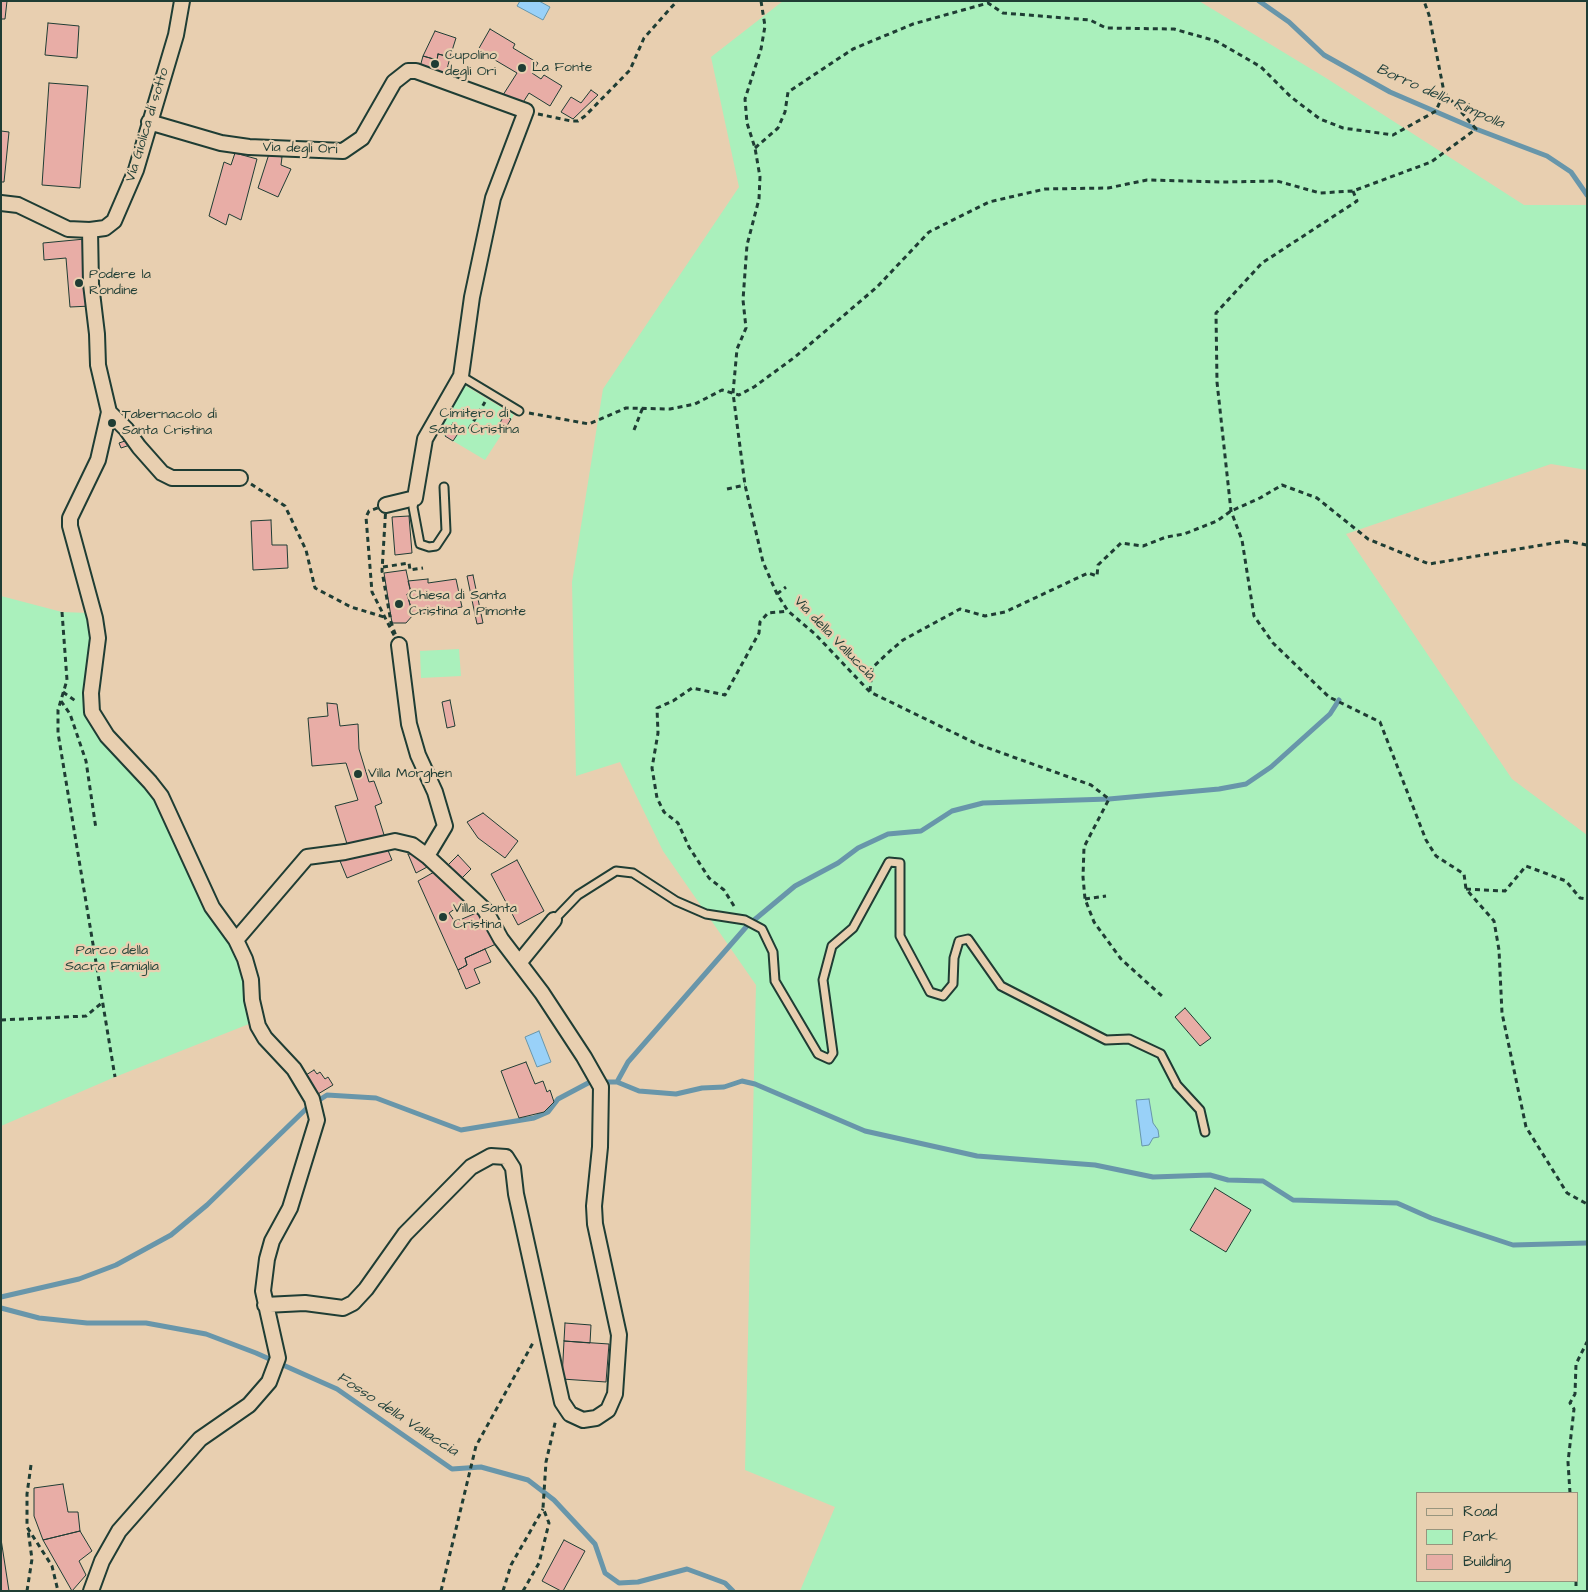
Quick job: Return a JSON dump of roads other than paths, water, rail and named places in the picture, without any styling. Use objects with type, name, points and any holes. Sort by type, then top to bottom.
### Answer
[{"type":"street","name":"Via Giolica di sotto","points":[[90,230],[105,228],[114,221],[136,170],[176,35],[182,1]]},
{"type":"street","name":"Via degli Ori","points":[[149,122],[221,142],[249,147],[343,151],[362,138],[394,82],[408,71],[426,74],[526,111],[493,198],[472,297],[461,376]]},
{"type":"street","points":[[1,203],[18,205],[68,229],[90,230],[90,284],[97,334],[98,366],[110,412],[126,429],[139,448],[162,473],[172,478],[240,478]]},
{"type":"street","points":[[386,505],[415,498],[425,439],[461,376]]},
{"type":"street","points":[[91,1591],[102,1561],[119,1531],[200,1439],[260,1394],[276,1364],[263,1291],[267,1259],[272,1241],[290,1208],[318,1120],[314,1104],[294,1069],[265,1038],[258,1026],[252,1000],[251,980],[236,940],[212,906],[161,796],[107,736],[92,712],[91,693],[98,638],[95,618],[70,526],[70,518],[98,460],[110,412]]},
{"type":"street","points":[[399,645],[409,724],[418,756],[435,792],[446,826],[427,856]]},
{"type":"street","points":[[236,940],[307,856],[345,852],[396,841],[412,845],[427,856],[485,910],[501,939],[579,1049],[601,1087],[600,1147],[594,1206],[597,1234],[619,1335],[615,1394],[608,1410],[596,1418],[583,1420],[570,1414],[562,1402],[516,1194],[512,1162],[506,1157],[499,1156],[482,1159],[471,1167],[421,1216],[353,1303],[343,1308],[305,1303],[265,1305]]},
{"type":"street","points":[[519,963],[554,920]]},
{"type":"lane","points":[[461,376],[519,411]]},
{"type":"lane","points":[[415,498],[413,507],[420,544],[429,547],[436,546],[446,531],[444,487]]},
{"type":"lane","points":[[554,920],[578,895],[616,871],[633,873],[676,901],[706,914],[745,920],[762,929],[773,952],[776,981],[818,1054],[829,1059],[833,1053],[823,980],[832,946],[853,928],[888,862],[900,863],[900,936],[930,992],[943,996],[952,984],[954,958],[958,941],[968,939],[1001,986],[1106,1040],[1128,1039],[1162,1054],[1177,1085],[1200,1110],[1205,1132]]},
{"type":"water","points":[[520,1],[539,1],[550,7],[543,20],[517,6]]},
{"type":"water","points":[[539,1031],[551,1062],[537,1067],[525,1037]]},
{"type":"water","points":[[1149,1099],[1153,1123],[1158,1130],[1159,1137],[1153,1138],[1149,1145],[1142,1146],[1136,1100]]},
{"type":"waterway","name":"Borro della Rimpolla","points":[[1259,1],[1289,22],[1324,55],[1390,92],[1476,129],[1547,156],[1571,172],[1587,195]]},
{"type":"waterway","points":[[617,1082],[628,1062],[747,926],[795,886],[838,863],[858,848],[888,834],[921,831],[952,811],[983,803],[1109,799],[1219,789],[1246,784],[1271,767],[1330,714],[1339,700]]},
{"type":"waterway","points":[[1,1297],[79,1279],[116,1265],[171,1235],[207,1205],[307,1108],[327,1095],[376,1098],[461,1130],[534,1118],[548,1112],[558,1099],[590,1082],[617,1082],[639,1091],[676,1094],[702,1088],[724,1087],[742,1081],[755,1084],[865,1131],[977,1156],[1095,1165],[1153,1177],[1210,1175],[1228,1180],[1263,1181],[1293,1200],[1397,1203],[1431,1218],[1513,1245],[1587,1243]]},
{"type":"waterway","name":"Fosso della Vallaccia","points":[[1,1308],[39,1318],[87,1323],[146,1323],[206,1334],[256,1353],[337,1389],[452,1469],[481,1467],[528,1480],[554,1500],[595,1544],[605,1573],[619,1583],[638,1582],[687,1569],[725,1583],[733,1591]]},
{"type":"place","name":"Cupolino degli Ori","points":[[435,64]]},
{"type":"place","name":"La Fonte","points":[[522,68]]},
{"type":"place","name":"Podere la Rondine","points":[[79,283]]},
{"type":"place","name":"Tabernacolo di Santa Cristina","points":[[112,423]]},
{"type":"place","name":"Chiesa di Santa Cristina a Pimonte","points":[[399,604]]},
{"type":"place","name":"Villa Morghen","points":[[358,774]]},
{"type":"place","name":"Villa Santa Cristina","points":[[443,917]]},
{"type":"park label","name":"Cimitero di Santa Cristina","points":[[474,422]]},
{"type":"park label","name":"Parco della Sacra Famiglia","points":[[112,960]]}]
